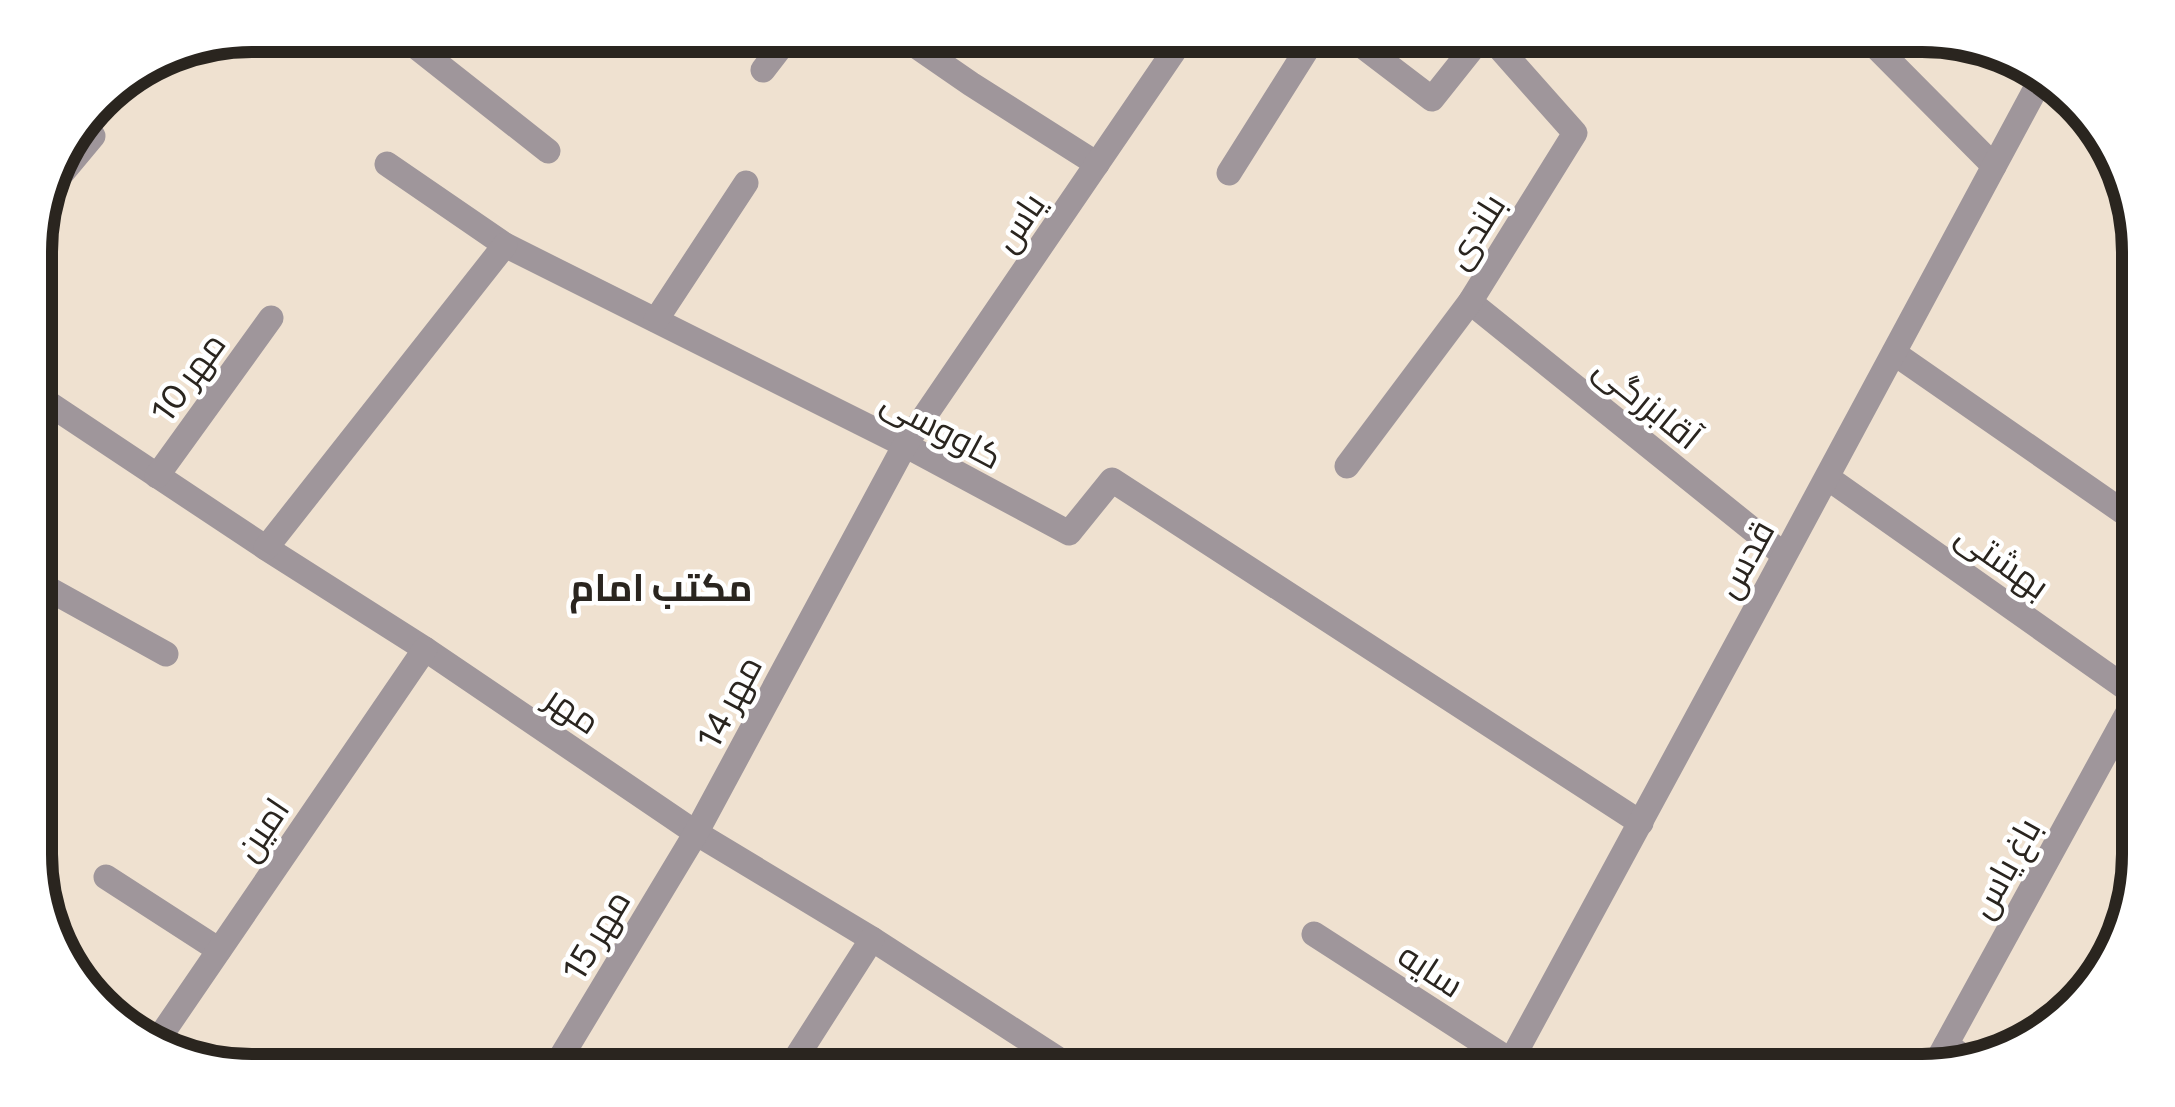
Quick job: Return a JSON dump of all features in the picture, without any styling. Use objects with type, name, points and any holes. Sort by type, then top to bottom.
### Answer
[{"type":"street","points":[[423,52],[548,150]]},
{"type":"street","points":[[763,70],[777,52]]},
{"type":"street","points":[[925,52],[1098,164]]},
{"type":"street","name":"یاس","points":[[905,445],[1173,52]]},
{"type":"street","points":[[1229,173],[1305,52]]},
{"type":"street","points":[[1371,52],[1432,98],[1471,52]]},
{"type":"street","name":"بلندی","points":[[1347,466],[1470,302],[1575,134],[1501,52]]},
{"type":"street","points":[[1881,52],[1994,166]]},
{"type":"street","name":"قدس","points":[[1515,1054],[2036,88]]},
{"type":"street","points":[[79,153],[94,136]]},
{"type":"street","name":"کاووسی","points":[[387,164],[505,245],[905,445],[1070,534],[1112,480],[1641,824]]},
{"type":"street","points":[[656,320],[746,183]]},
{"type":"street","points":[[266,548],[505,245]]},
{"type":"street","name":"آقابزرگی","points":[[1470,302],[1784,554]]},
{"type":"street","name":"مهر 10","points":[[157,476],[271,318]]},
{"type":"street","points":[[1894,353],[2122,511]]},
{"type":"street","name":"مهر","points":[[53,406],[696,832],[1050,1054]]},
{"type":"street","name":"مهر 14","points":[[696,832],[905,445]]},
{"type":"street","name":"بهشتی","points":[[1828,478],[2122,686]]},
{"type":"street","points":[[52,591],[166,654]]},
{"type":"street","name":"امین","points":[[162,1033],[424,649]]},
{"type":"street","name":"باغ یاس","points":[[1941,1053],[2122,726]]},
{"type":"street","name":"مهر 15","points":[[563,1054],[696,832]]},
{"type":"street","points":[[106,877],[219,950]]},
{"type":"street","name":"سایه","points":[[1314,934],[1490,1054]]},
{"type":"street","points":[[799,1054],[872,939]]},
{"type":"street","points":[[1946,1045],[1956,1052]]},
{"type":"district","name":"مکتب امام","points":[[661,585]]}]
